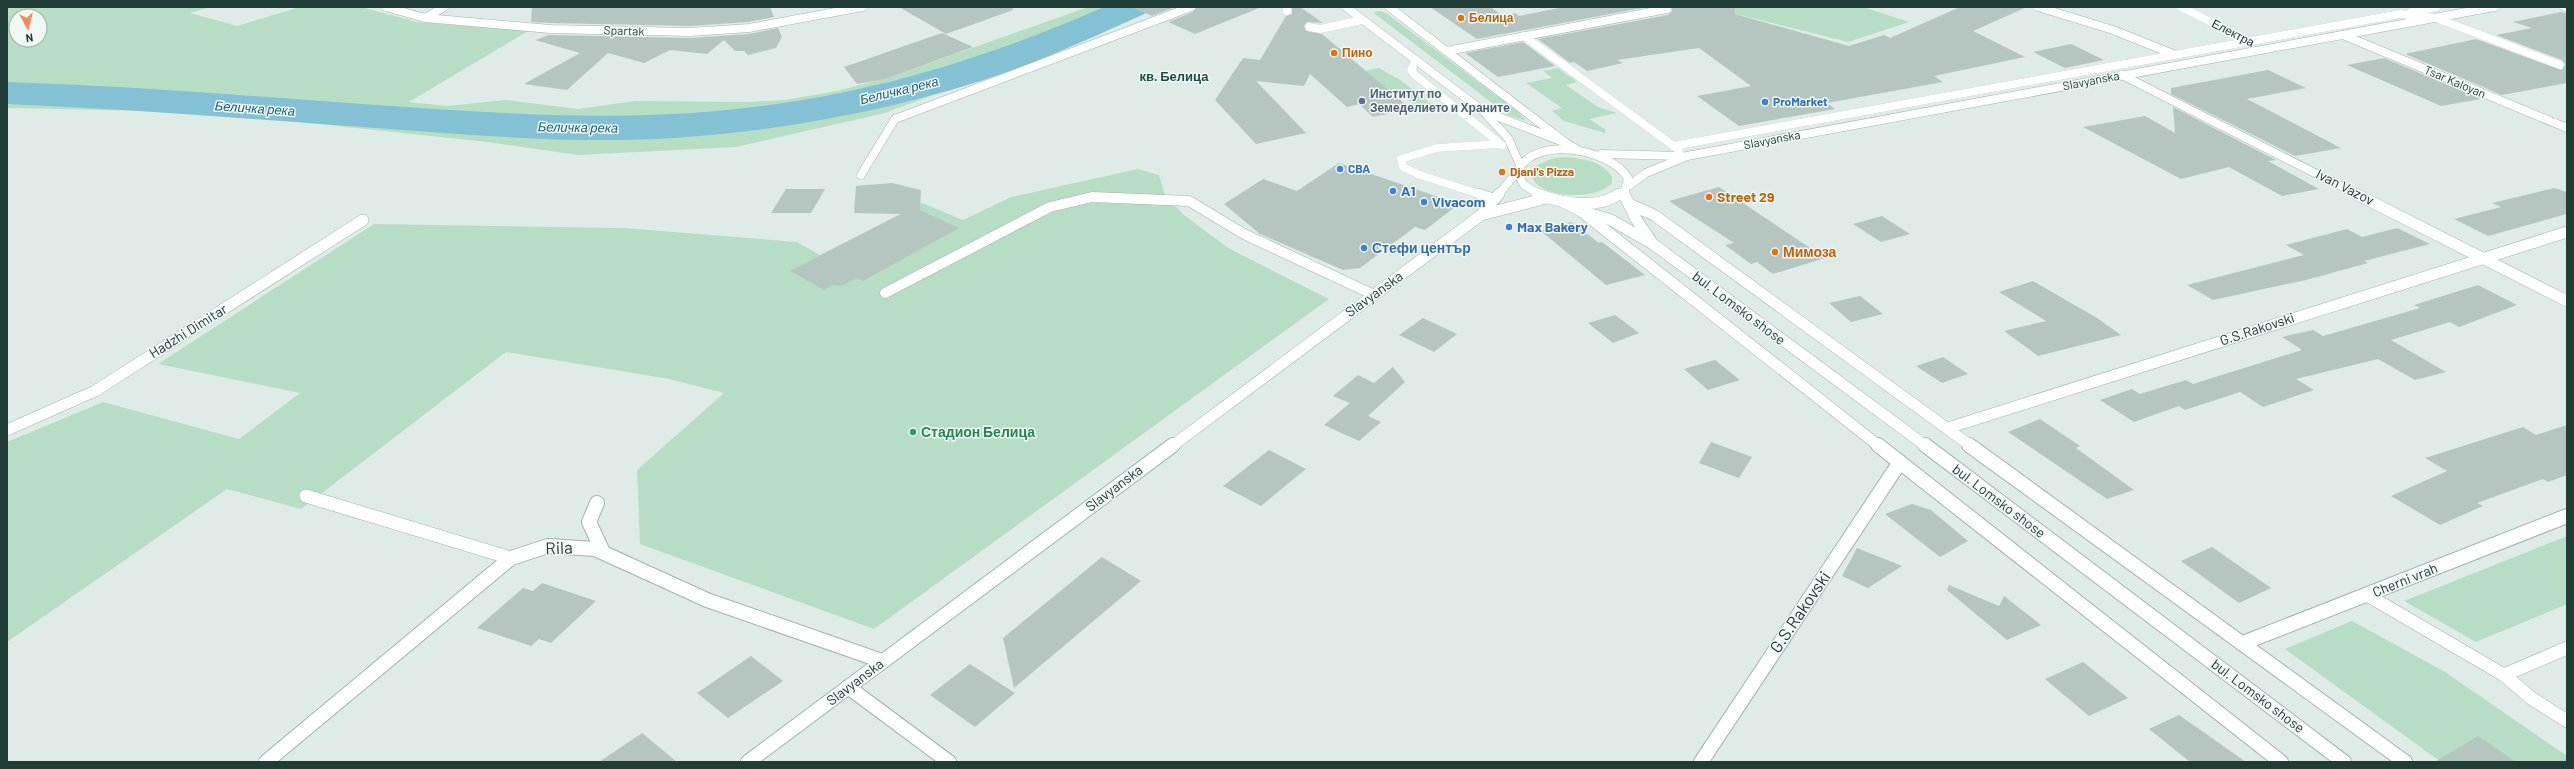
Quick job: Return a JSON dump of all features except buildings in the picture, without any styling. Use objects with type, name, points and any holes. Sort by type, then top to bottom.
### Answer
[{"type":"street","name":"Spartak","points":[[386,7],[425,18],[550,29],[690,32],[765,25],[862,7]]},
{"type":"street","points":[[425,18],[444,7]]},
{"type":"street","points":[[861,175],[896,119],[1191,7]]},
{"type":"street","points":[[1346,7],[1483,111],[1508,138],[1514,149],[1525,187],[1547,198],[1563,202]]},
{"type":"street","points":[[1389,7],[1566,143],[1581,152]]},
{"type":"street","points":[[2038,7],[2113,30],[2173,54]]},
{"type":"street","name":"Slavyanska","points":[[1563,202],[1600,202],[1625,190],[1646,173],[1687,156],[2494,7]]},
{"type":"street","points":[[1447,51],[1668,9]]},
{"type":"street","name":"Tsar Kaloyan","points":[[2343,35],[2567,128]]},
{"type":"street","name":"Ivan Vazov","points":[[2122,75],[2567,301]]},
{"type":"street","points":[[1483,111],[1566,143]]},
{"type":"street","points":[[1519,168],[1543,152],[1592,153]]},
{"type":"street","name":"Slavyanska","points":[[1592,153],[1687,156]]},
{"type":"street","name":"bul. Lomsko shose","points":[[1592,153],[1610,160],[1622,168],[1628,178],[1625,190],[1629,204],[1636,219],[1653,244]]},
{"type":"street","name":"Slavyanska","points":[[748,762],[1372,294],[1481,215],[1519,168]]},
{"type":"street","name":"Slavyanska","points":[[1481,215],[1547,198]]},
{"type":"street","name":"bul. Lomsko shose","points":[[1563,202],[1581,211],[1611,220],[1653,244],[1916,438],[2344,762]]},
{"type":"street","points":[[1629,204],[1654,215],[2405,762]]},
{"type":"street","points":[[1581,211],[2281,762]]},
{"type":"street","name":"Hadzhi Dimitar","points":[[7,430],[94,391],[363,220]]},
{"type":"street","name":"G.S.Rakovski","points":[[1948,428],[2483,257],[2567,232]]},
{"type":"street","name":"G.S.Rakovski","points":[[1701,762],[1900,462]]},
{"type":"street","points":[[597,503],[589,522],[603,552]]},
{"type":"street","name":"Cherni vrah","points":[[2243,643],[2567,516]]},
{"type":"street","name":"Rila","points":[[266,762],[511,558],[548,546],[595,549],[707,600],[882,661]]},
{"type":"street","points":[[848,687],[949,762]]},
{"type":"lane","name":"Електра","points":[[2181,7],[2263,49]]},
{"type":"lane","points":[[1673,146],[2400,14],[2418,8],[2436,7]]},
{"type":"lane","points":[[2418,8],[2438,18],[2560,65]]},
{"type":"lane","points":[[2400,14],[2438,18]]},
{"type":"lane","points":[[1309,27],[1320,29],[1362,20]]},
{"type":"lane","points":[[1524,36],[1687,156]]},
{"type":"lane","points":[[1416,60],[1411,70],[1415,75],[1499,144],[1514,149]]},
{"type":"lane","points":[[1495,199],[1420,175],[1403,167],[1401,159],[1417,151],[1441,147],[1499,144]]},
{"type":"lane","points":[[885,294],[1050,206],[1092,197],[1189,201],[1244,234],[1372,294]]},
{"type":"lane","points":[[306,496],[511,558]]},
{"type":"lane","points":[[2367,595],[2504,675],[2531,698],[2567,721]]},
{"type":"lane","points":[[2504,675],[2567,648]]},
{"type":"green space","points":[[7,7],[210,7],[190,13],[237,26],[300,7],[361,7],[417,22],[528,31],[409,102],[447,106],[506,100],[578,109],[635,101],[747,102],[785,100],[837,91],[890,77],[1088,7],[1160,7],[1102,32],[885,113],[736,147],[578,155],[488,142],[205,112],[7,108]]},
{"type":"green space","points":[[1708,7],[1863,7],[1909,22],[1848,42]]},
{"type":"green space","points":[[1380,11],[1386,13],[1517,111],[1526,121],[1508,115],[1374,12]]},
{"type":"green space","points":[[1379,68],[1400,80],[1435,107],[1421,110],[1397,91],[1385,94],[1360,72]]},
{"type":"green space","points":[[1558,68],[1577,82],[1566,85],[1598,107],[1617,113],[1589,119],[1605,129],[1605,133],[1564,121],[1552,111],[1562,108],[1526,83],[1552,78],[1543,71]]},
{"type":"green space","points":[[1563,157],[1583,159],[1602,166],[1612,176],[1612,183],[1603,190],[1591,194],[1576,195],[1548,191],[1538,185],[1533,177],[1534,167],[1551,159]]},
{"type":"green space","name":"Стадион Белица","points":[[1138,169],[1159,175],[1165,195],[1169,200],[1184,215],[1228,248],[1329,299],[874,629],[640,544],[637,470],[724,393],[669,379],[506,352],[301,509],[227,489],[7,642],[7,442],[103,402],[239,439],[300,393],[158,364],[374,224],[624,228],[797,242],[820,255],[922,203],[963,220],[1011,197]]},
{"type":"green space","points":[[2567,536],[2567,606],[2565,605],[2476,642],[2404,601]]},
{"type":"green space","points":[[2352,621],[2445,672],[2567,756],[2567,762],[2441,762],[2285,649]]},
{"type":"waterway","name":"Беличка река","points":[[7,93],[153,100],[512,126],[570,128],[673,126],[766,117],[813,110],[905,90],[950,78],[1012,58],[1132,7]]},
{"type":"place","name":"Белица","points":[[1461,18]]},
{"type":"place","name":"Пино","points":[[1334,53]]},
{"type":"place","name":"Институт по Земеделието и Храните","points":[[1362,101]]},
{"type":"place","name":"ProMarket","points":[[1765,102]]},
{"type":"place","name":"CBA","points":[[1340,169]]},
{"type":"place","name":"Djani's Pizza","points":[[1502,172]]},
{"type":"place","name":"A1","points":[[1393,191]]},
{"type":"place","name":"Street 29","points":[[1709,197]]},
{"type":"place","name":"Vivacom","points":[[1424,202]]},
{"type":"place","name":"Max Bakery","points":[[1509,227]]},
{"type":"place","name":"Стефи център","points":[[1364,248]]},
{"type":"place","name":"Мимоза","points":[[1775,252]]},
{"type":"place","name":"Стадион Белица","points":[[913,432]]},
{"type":"district","name":"кв. Белица","points":[[1174,76]]}]
